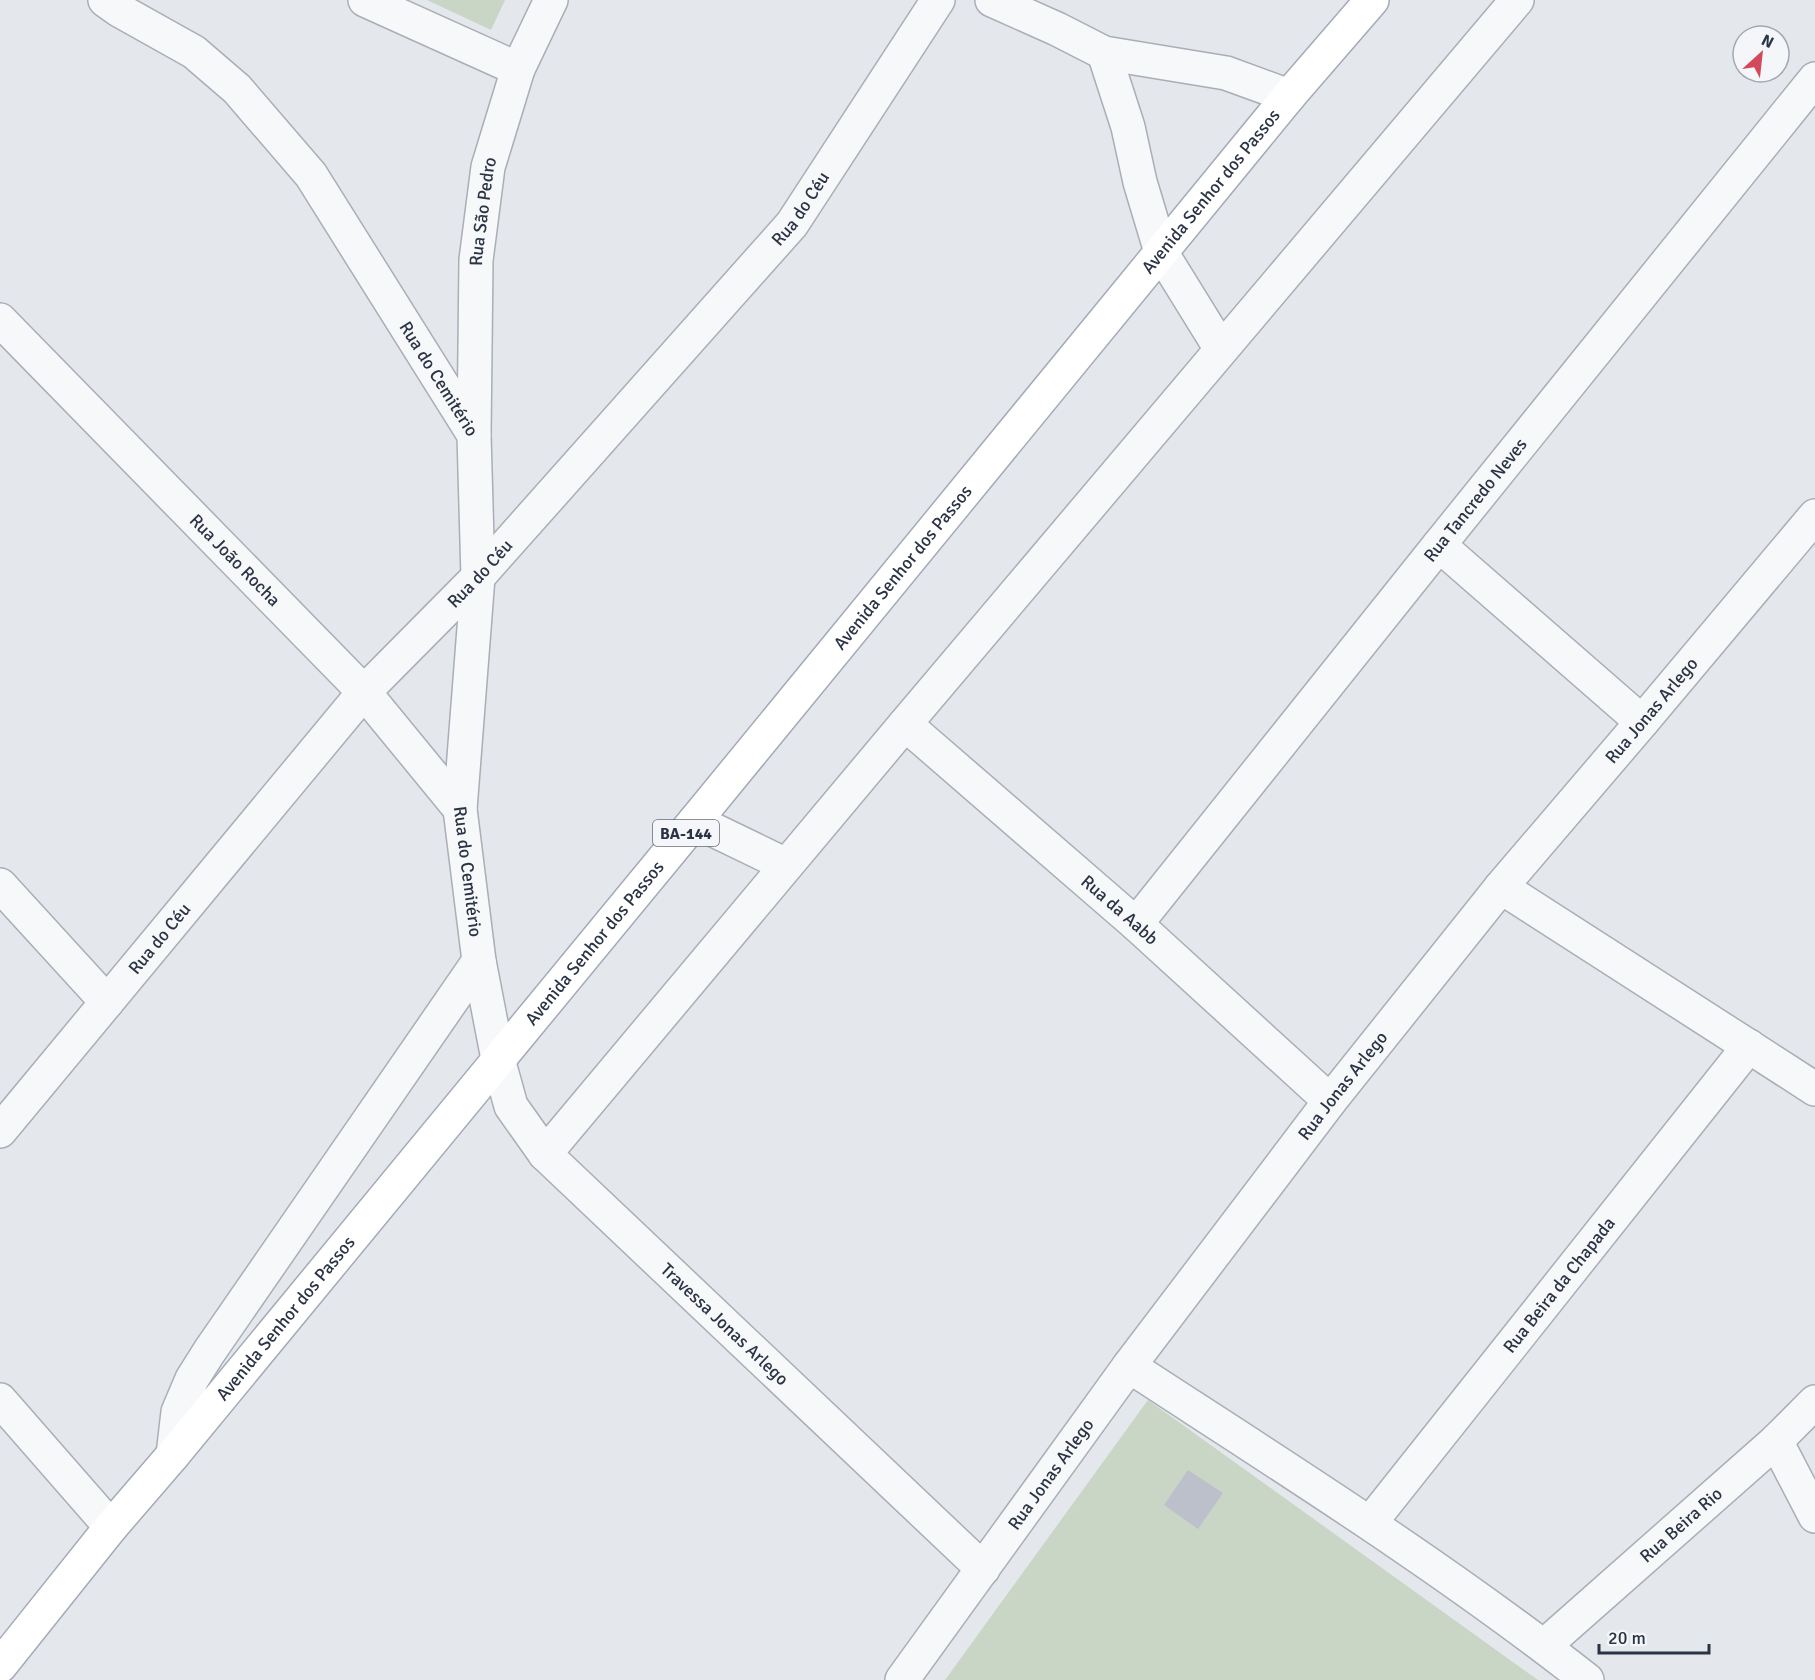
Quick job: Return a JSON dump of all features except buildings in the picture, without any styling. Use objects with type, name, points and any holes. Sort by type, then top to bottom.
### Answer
[{"type":"main road","name":"Avenida Senhor dos Passos","points":[[0,1666],[111,1527],[173,1455],[695,821],[1289,96],[1372,0]]},
{"type":"street","name":"Rua do Cemitério","points":[[105,0],[118,10],[194,52],[237,89],[311,175],[474,435],[478,577],[460,809],[479,961],[498,1059]]},
{"type":"street","points":[[365,0],[518,69]]},
{"type":"street","name":"Rua São Pedro","points":[[474,435],[476,260],[488,167],[518,69],[551,0]]},
{"type":"street","name":"Rua do Céu","points":[[0,1131],[364,692],[478,577],[792,224],[938,0]]},
{"type":"street","points":[[992,0],[1104,53],[1226,73],[1289,96]]},
{"type":"street","points":[[544,1154],[1517,0]]},
{"type":"street","points":[[1104,53],[1128,127],[1140,182],[1161,252],[1221,349]]},
{"type":"street","name":"Rua Tancredo Neves","points":[[1136,924],[1815,79]]},
{"type":"street","name":"Rua João Rocha","points":[[0,320],[364,692],[460,809]]},
{"type":"street","name":"Rua Jonas Arlego","points":[[902,1680],[1130,1366],[1330,1101],[1501,887],[1815,516]]},
{"type":"street","points":[[1439,545],[1642,722]]},
{"type":"street","name":"Rua da Aabb","points":[[905,724],[1136,924],[1330,1101]]},
{"type":"street","points":[[695,821],[786,865]]},
{"type":"street","points":[[0,885],[107,1002]]},
{"type":"street","points":[[1501,887],[1815,1089]]},
{"type":"street","points":[[173,1455],[178,1412],[209,1352],[479,961]]},
{"type":"street","name":"Rua Beira da Chapada","points":[[1370,1523],[1749,1046]]},
{"type":"street","name":"Travessa Jonas Arlego","points":[[498,1059],[511,1106],[544,1154],[982,1569]]},
{"type":"street","points":[[1130,1366],[1370,1523],[1544,1646],[1587,1680]]},
{"type":"street","points":[[0,1400],[111,1527]]},
{"type":"street","name":"Rua Beira Rio","points":[[1544,1646],[1776,1441],[1815,1402]]},
{"type":"street","points":[[1776,1441],[1815,1516]]},
{"type":"green space","points":[[427,0],[505,0],[491,30]]},
{"type":"green space","points":[[1148,1400],[1538,1680],[945,1680]]}]
